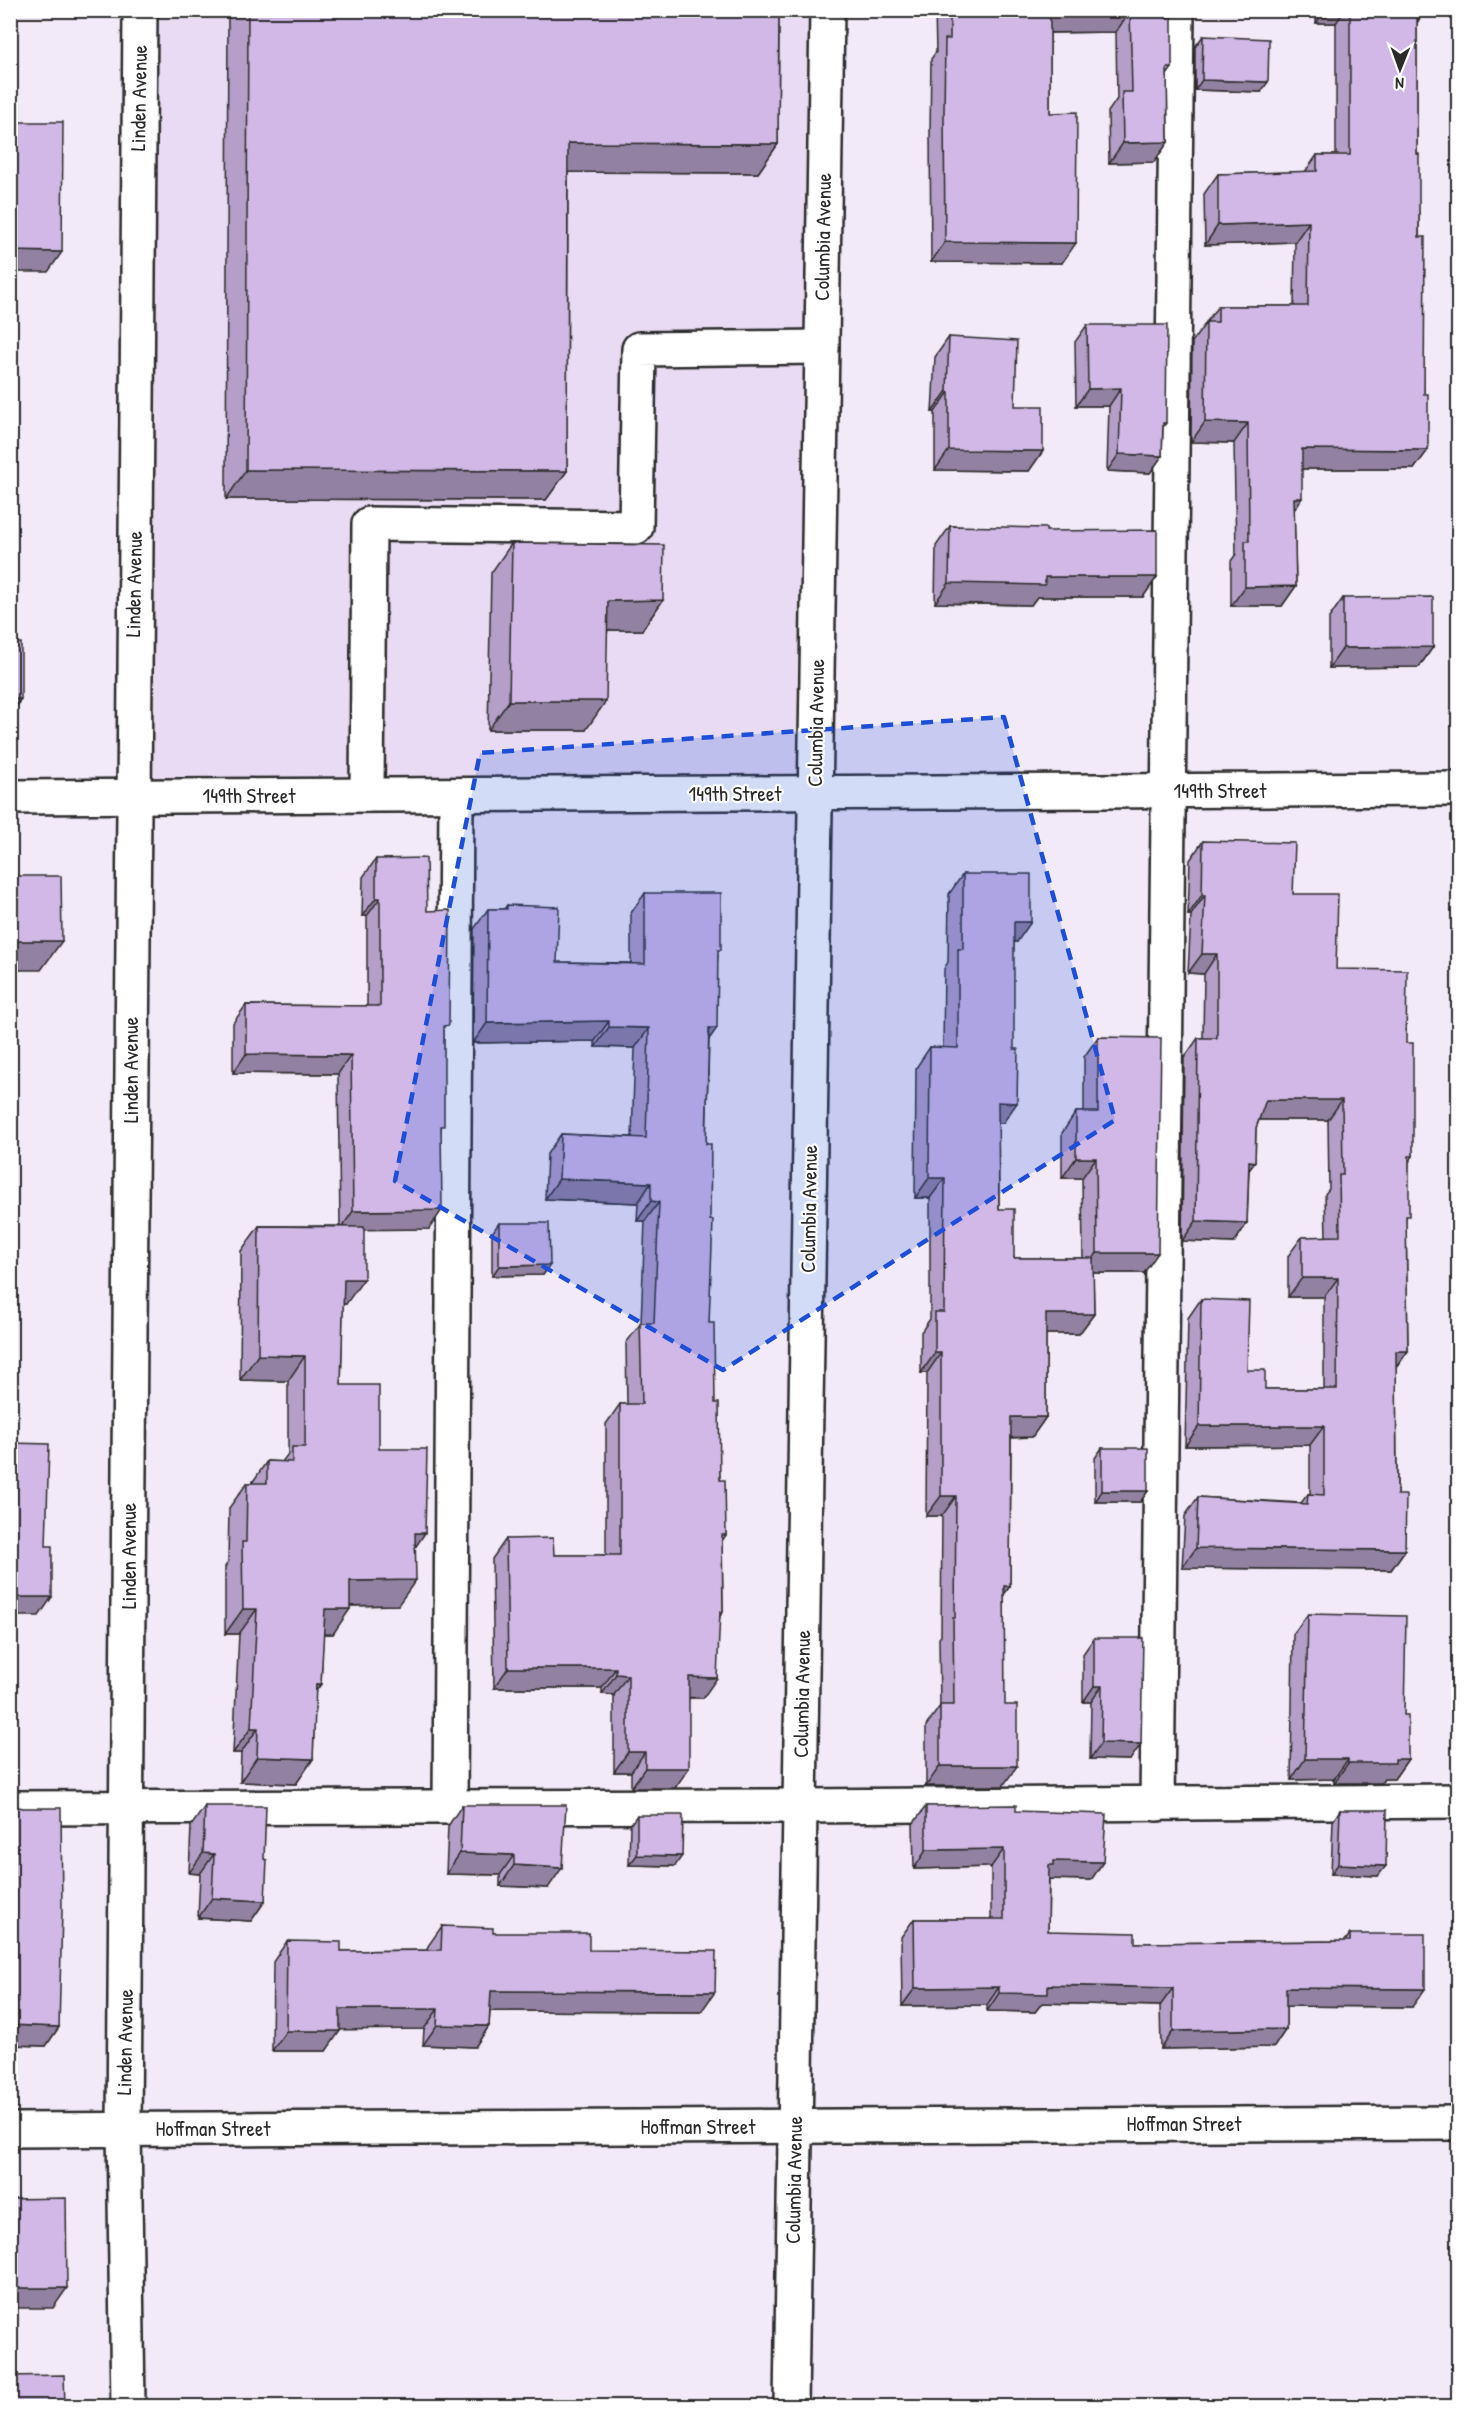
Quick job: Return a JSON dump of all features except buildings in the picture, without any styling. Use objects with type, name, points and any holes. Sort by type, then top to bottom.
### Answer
[{"type":"street","name":"Linden Avenue","points":[[128,2406],[124,2129],[128,1808],[132,796],[140,10]]},
{"type":"street","name":"Columbia Avenue","points":[[791,2406],[827,10]]},
{"type":"street","points":[[1157,1804],[1177,10]]},
{"type":"street","points":[[367,795],[369,524],[636,527],[639,349],[822,347]]},
{"type":"street","name":"149th Street","points":[[10,797],[1458,789]]},
{"type":"street","points":[[450,1807],[456,795]]},
{"type":"street","points":[[10,1808],[1458,1802]]},
{"type":"street","name":"Hoffman Street","points":[[10,2130],[1458,2123]]},
{"type":"highlighted area","points":[[1004,717],[1115,1120],[723,1370],[395,1181],[480,753]]},
{"type":"shaded area","points":[[140,11],[827,11],[815,794],[132,796]]}]
